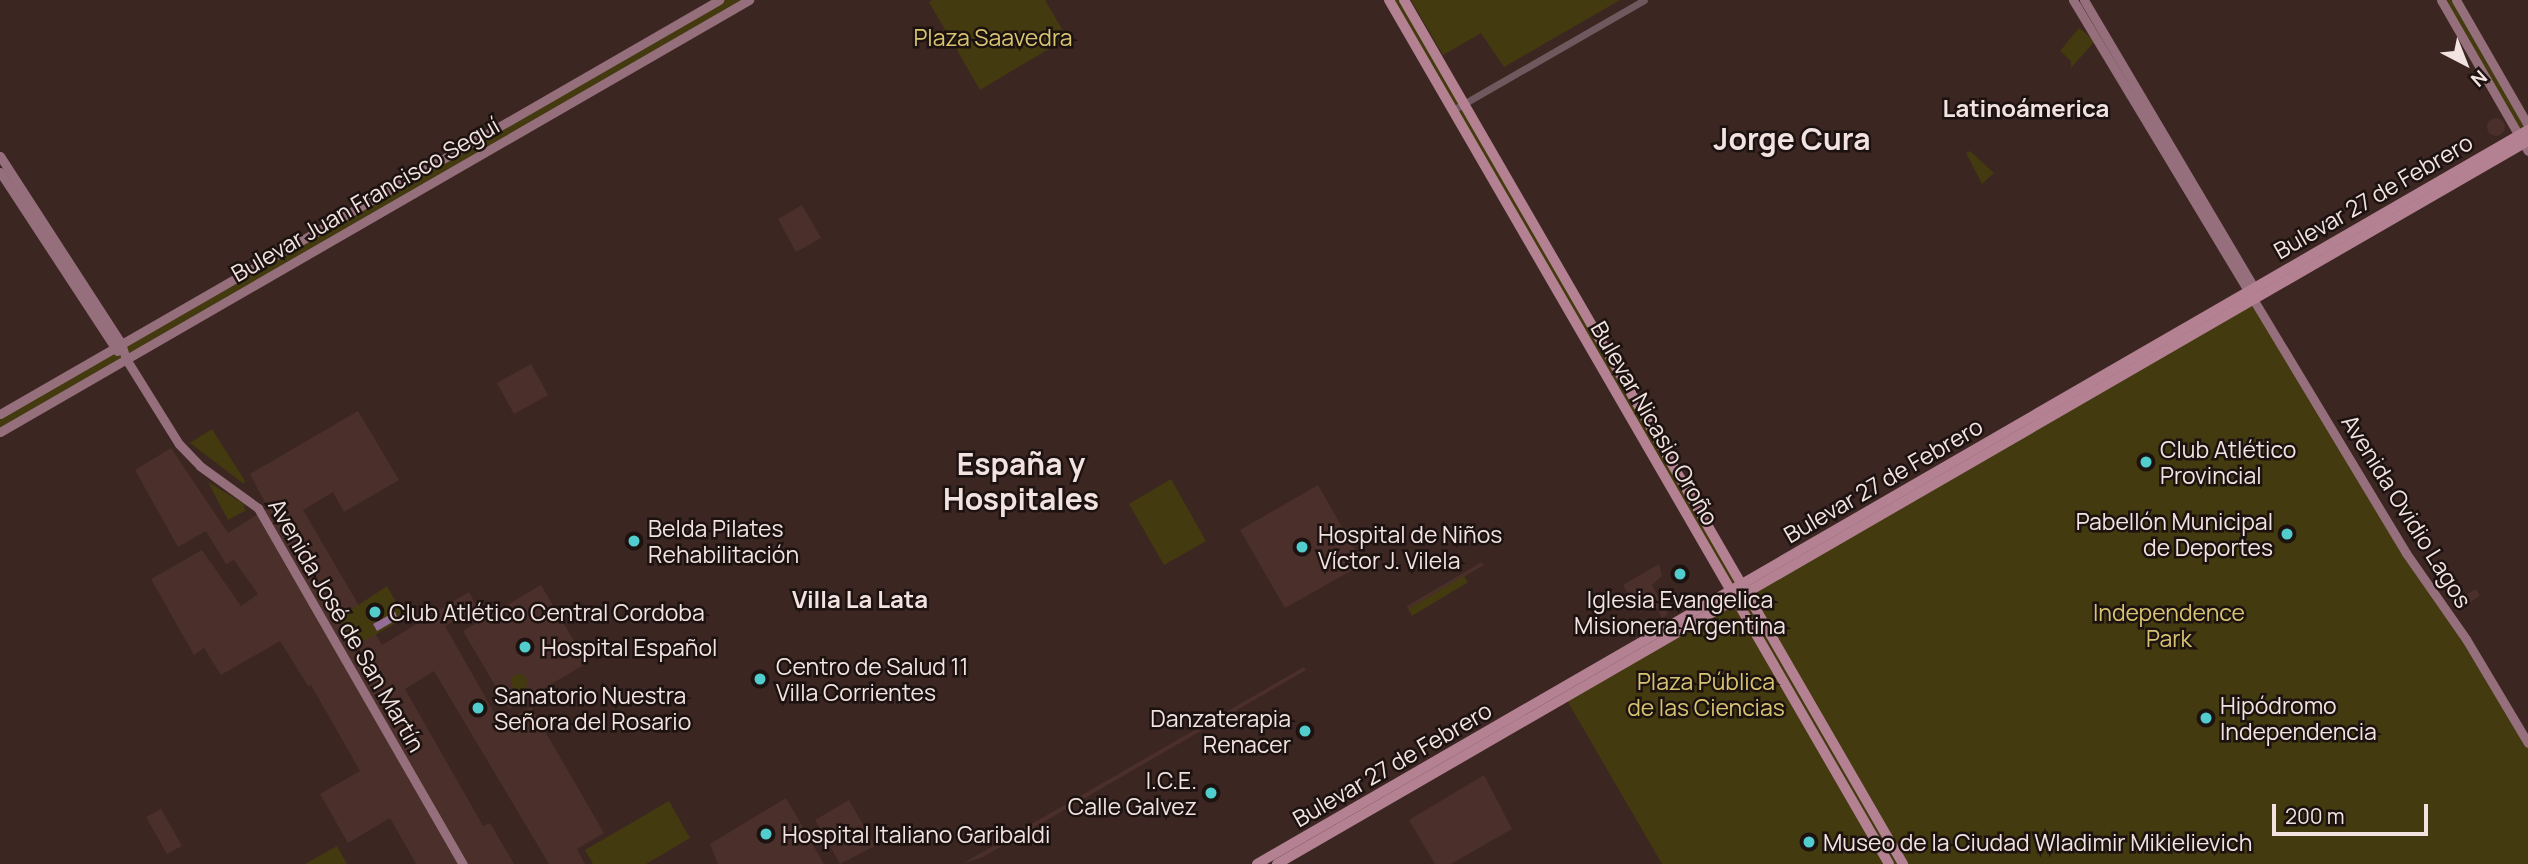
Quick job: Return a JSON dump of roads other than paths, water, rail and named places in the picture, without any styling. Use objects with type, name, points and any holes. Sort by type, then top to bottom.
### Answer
[{"type":"main road","name":"Bulevar Juan Francisco Seguí","points":[[0,414],[719,0]]},
{"type":"main road","name":"Bulevar Juan Francisco Seguí","points":[[0,432],[749,0]]},
{"type":"main road","name":"Bulevar Nicasio Oroño","points":[[1389,0],[1889,864]]},
{"type":"main road","name":"Bulevar Nicasio Oroño","points":[[1404,0],[1903,864]]},
{"type":"main road","points":[[2073,0],[2250,288]]},
{"type":"main road","points":[[2084,0],[2250,288],[2253,299]]},
{"type":"main road","points":[[2441,0],[2525,140]]},
{"type":"main road","points":[[2456,0],[2528,125]]},
{"type":"main road","name":"Bulevar 27 de Febrero","points":[[1257,864],[2250,288],[2525,140]]},
{"type":"main road","name":"Bulevar 27 de Febrero","points":[[1277,864],[2525,140]]},
{"type":"main road","name":"Avenida José de San Martín","points":[[0,156],[117,345],[191,458],[253,501],[463,864]]},
{"type":"main road","name":"Avenida José de San Martín","points":[[0,172],[117,345]]},
{"type":"main road","name":"Avenida Ovidio Lagos","points":[[2253,299],[2406,553],[2466,639],[2528,743]]},
{"type":"street","points":[[1453,110],[1644,0]]},
{"type":"place","name":"Club Atlético Provincial","points":[[2146,462]]},
{"type":"place","name":"Pabellón Municipal de Deportes","points":[[2287,534]]},
{"type":"place","name":"Belda Pilates Rehabilitación","points":[[634,541]]},
{"type":"place","name":"Hospital de Niños Víctor J. Vilela","points":[[1302,547]]},
{"type":"place","name":"Iglesia Evangelica Misionera Argentina","points":[[1680,574]]},
{"type":"place","name":"Club Atlético Central Cordoba","points":[[375,612]]},
{"type":"place","name":"Hospital Español","points":[[525,647]]},
{"type":"place","name":"Centro de Salud 11 Villa Corrientes","points":[[760,679]]},
{"type":"place","name":"Sanatorio Nuestra Señora del Rosario","points":[[478,708]]},
{"type":"place","name":"Hipódromo Independencia","points":[[2206,718]]},
{"type":"place","name":"Danzaterapia Renacer","points":[[1305,731]]},
{"type":"place","name":"I.C.E. Calle Galvez","points":[[1211,793]]},
{"type":"place","name":"Hospital Italiano Garibaldi","points":[[766,834]]},
{"type":"place","name":"Museo de la Ciudad Wladimir Mikielievich","points":[[1809,842]]},
{"type":"district","name":"Latinoámerica","points":[[2026,108]]},
{"type":"district","name":"Jorge Cura","points":[[1792,139]]},
{"type":"district","name":"España y Hospitales","points":[[1021,481]]},
{"type":"district","name":"Villa La Lata","points":[[860,599]]},
{"type":"park label","name":"Plaza Saavedra","points":[[993,37]]},
{"type":"park label","name":"Independence Park","points":[[2169,625]]},
{"type":"park label","name":"Plaza Pública de las Ciencias","points":[[1706,694]]}]
